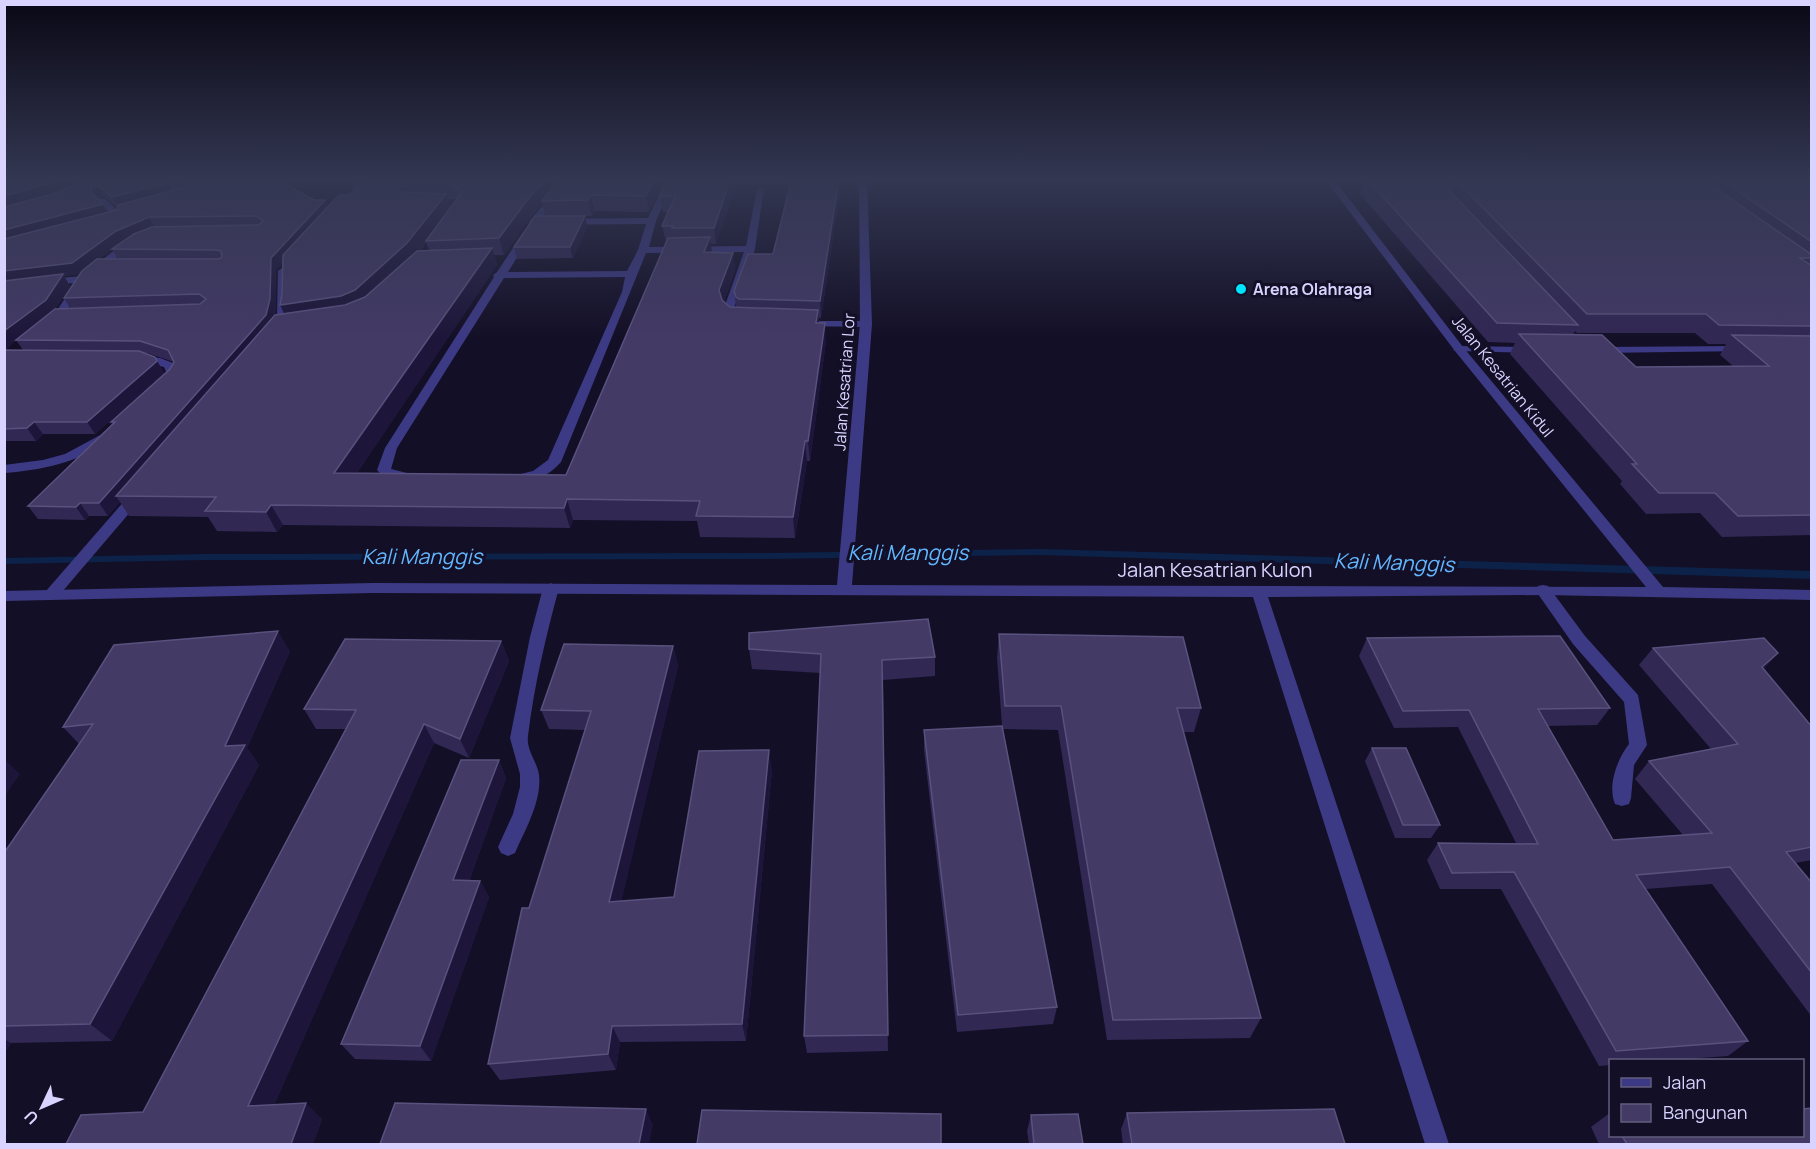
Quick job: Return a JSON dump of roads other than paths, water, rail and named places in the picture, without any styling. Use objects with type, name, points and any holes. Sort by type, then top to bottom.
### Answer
[{"type":"street","points":[[414,477],[390,475],[384,470],[388,454],[498,275],[503,260],[526,232]]},
{"type":"street","points":[[504,479],[526,479],[537,475],[554,462],[627,292],[631,274],[644,250],[648,232]]},
{"type":"street","points":[[750,323],[738,322],[731,317],[729,308],[750,249],[753,232]]},
{"type":"street","name":"Jalan Kesatrian Lor","points":[[844,589],[866,324],[864,232]]},
{"type":"street","name":"Jalan Kesatrian Kidul","points":[[1369,232],[1459,349],[1658,591]]},
{"type":"street","points":[[60,317],[83,279],[127,244],[146,236]]},
{"type":"street","points":[[644,250],[750,249]]},
{"type":"street","points":[[279,329],[283,311],[284,271],[291,263]]},
{"type":"street","points":[[102,265],[126,265]]},
{"type":"street","points":[[498,275],[631,274]]},
{"type":"street","points":[[37,284],[83,279]]},
{"type":"street","points":[[796,323],[866,324]]},
{"type":"street","points":[[1459,349],[1550,350]]},
{"type":"street","points":[[1584,350],[1754,349]]},
{"type":"street","points":[[124,358],[147,358],[169,365],[173,375],[156,390]]},
{"type":"street","points":[[4,469],[36,467],[70,456],[97,444],[114,429]]},
{"type":"street","points":[[51,595],[150,480]]},
{"type":"street","name":"Jalan Kesatrian Kulon","points":[[4,596],[373,588],[1259,592],[1543,590],[1812,595]]},
{"type":"street","points":[[508,847],[528,796],[530,778],[518,748],[519,738],[538,637],[551,588]]},
{"type":"street","points":[[1543,590],[1579,640],[1632,700],[1638,745],[1625,763],[1622,798]]},
{"type":"street","points":[[1259,592],[1437,1144]]},
{"type":"waterway","name":"Kali Manggis","points":[[4,561],[206,557],[768,556],[1041,552],[1812,575]]},
{"type":"place","name":"Arena Olahraga","points":[[1241,289]]}]
